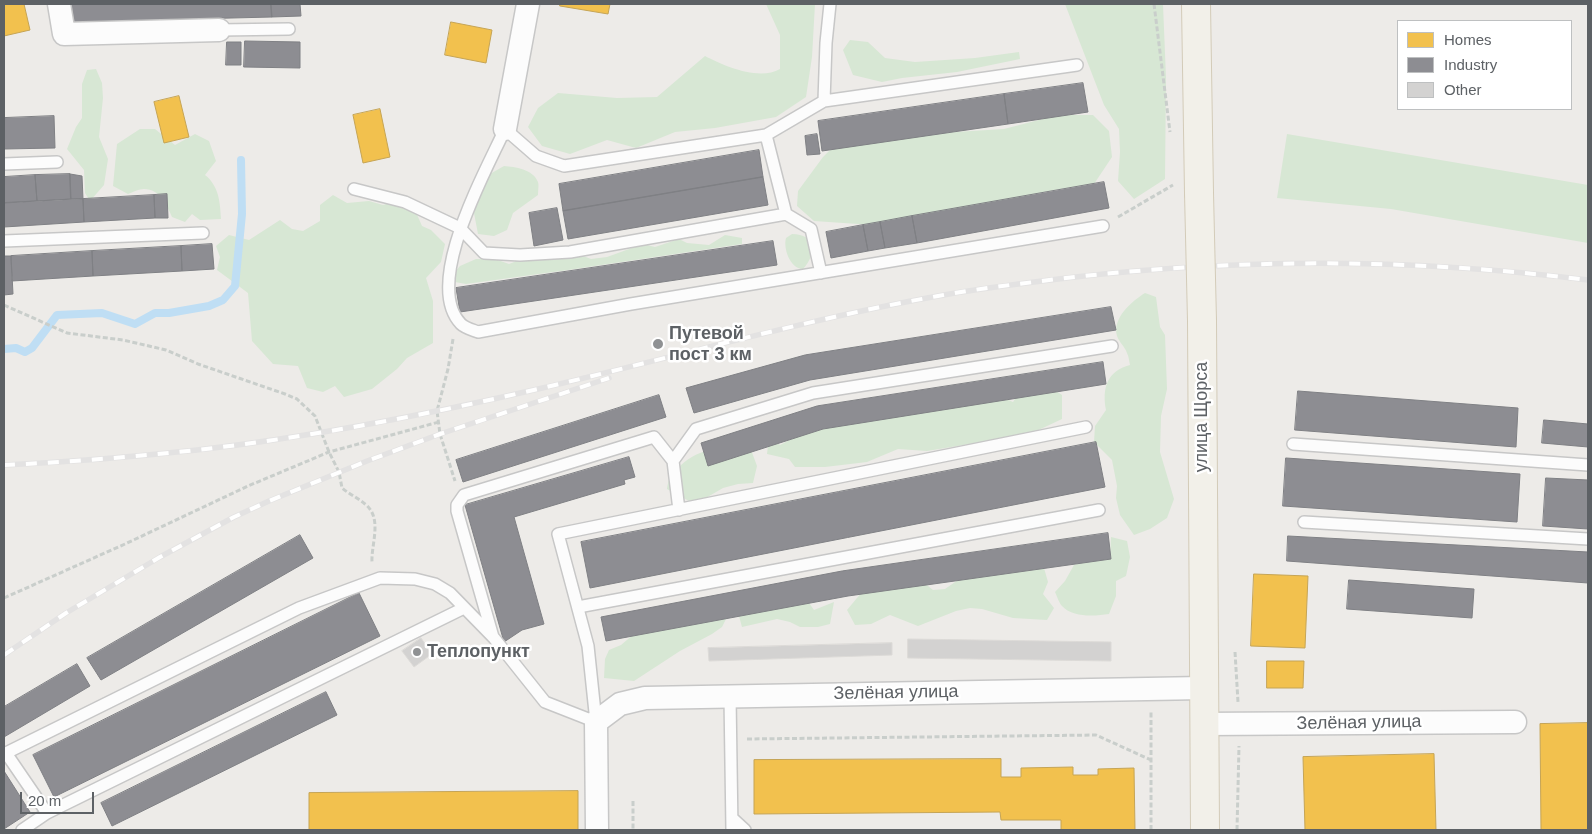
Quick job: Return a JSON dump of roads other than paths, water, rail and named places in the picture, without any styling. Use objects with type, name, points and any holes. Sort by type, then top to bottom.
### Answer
[{"type":"main road","name":"улица Щорса","points":[[1196,4],[1186,193],[1202,321],[1203,688],[1206,830]]},
{"type":"street","points":[[59,4],[64,34],[219,30]]},
{"type":"street","points":[[505,129],[528,4]]},
{"type":"street","name":"Зелёная улица","points":[[596,722],[620,704],[645,698],[1203,688]]},
{"type":"street","points":[[596,722],[597,830]]},
{"type":"street","name":"Зелёная улица","points":[[1204,724],[1515,722]]},
{"type":"lane","points":[[824,101],[826,43],[830,4]]},
{"type":"lane","points":[[219,30],[289,29]]},
{"type":"lane","points":[[1077,65],[824,101],[766,134],[564,166],[536,156],[505,129],[460,228],[454,251],[448,291],[454,314],[462,325],[478,332],[631,304],[1103,226]]},
{"type":"lane","points":[[766,134],[786,214]]},
{"type":"lane","points":[[4,164],[57,162]]},
{"type":"lane","points":[[354,189],[405,202],[460,228],[484,253],[520,255],[570,252],[786,214],[811,229],[821,273]]},
{"type":"lane","points":[[4,241],[203,233]]},
{"type":"lane","points":[[673,461],[696,429],[813,393],[1112,346]]},
{"type":"lane","points":[[47,813],[5,754],[299,608],[380,578],[415,579],[435,584],[450,593],[494,638],[545,702],[596,722],[588,646],[558,534],[1086,427]]},
{"type":"lane","points":[[494,638],[457,511],[460,498],[468,492],[654,438],[673,461],[680,510]]},
{"type":"lane","points":[[1293,444],[1588,465]]},
{"type":"lane","points":[[578,607],[1099,510]]},
{"type":"lane","points":[[1304,522],[1588,539]]},
{"type":"lane","points":[[22,830],[47,813],[464,608]]},
{"type":"lane","points":[[730,696],[732,830]]},
{"type":"lane","points":[[732,818],[745,830]]},
{"type":"waterway","points":[[4,349],[16,348],[25,352],[32,348],[57,315],[102,313],[135,324],[155,313],[169,313],[209,306],[223,300],[235,286],[242,214],[241,160]]},
{"type":"railway","points":[[4,465],[197,450],[282,439],[368,424],[538,389],[837,316],[950,294],[1034,282],[1172,268],[1311,263],[1450,267],[1588,280]]},
{"type":"railway","points":[[4,655],[66,613],[160,557],[234,517],[367,461],[440,434],[609,378]]},
{"type":"place","name":"Путевой пост 3 км","points":[[658,344]]},
{"type":"place","name":"Теплопункт","points":[[417,652]]}]
